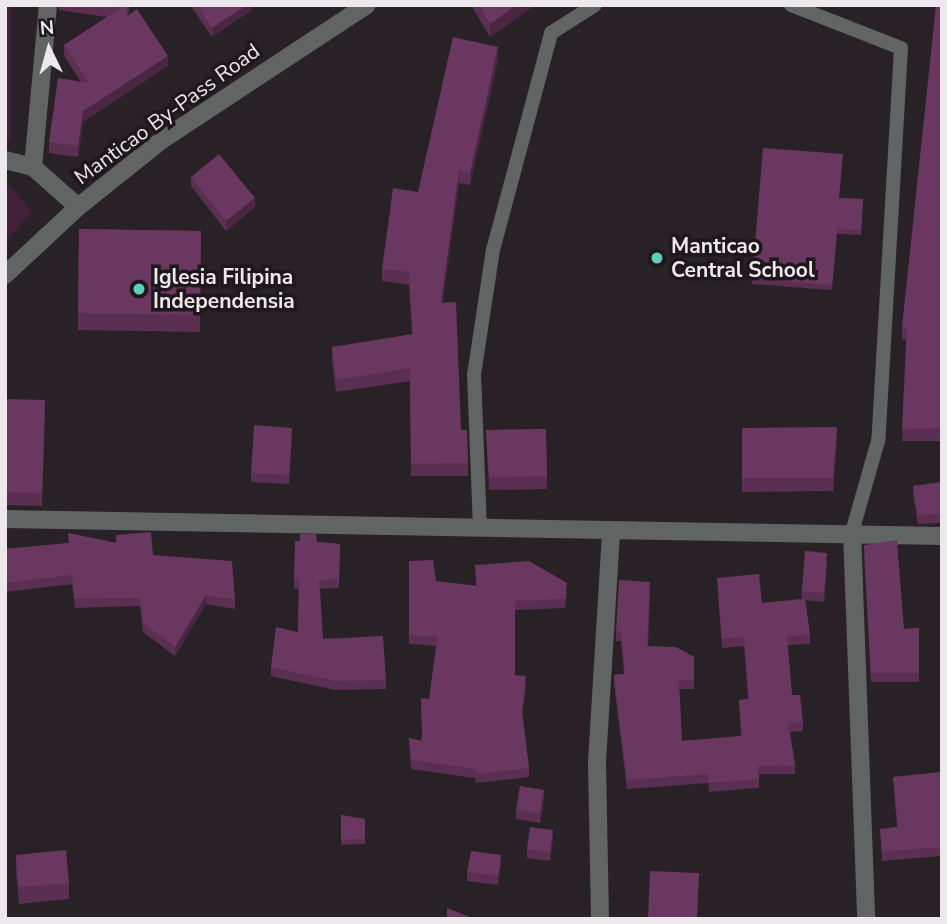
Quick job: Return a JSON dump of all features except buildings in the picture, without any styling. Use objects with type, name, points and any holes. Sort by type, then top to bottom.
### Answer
[{"type":"street","points":[[33,167],[48,5]]},
{"type":"street","name":"Manticao By-Pass Road","points":[[5,275],[78,208],[163,141],[367,5]]},
{"type":"street","points":[[5,160],[33,167],[78,208]]},
{"type":"street","points":[[5,519],[611,532],[852,532],[942,536]]},
{"type":"street","points":[[600,919],[597,762],[611,532]]},
{"type":"street","points":[[852,532],[866,919]]},
{"type":"lane","points":[[480,528],[474,375],[493,250],[551,33],[595,5]]},
{"type":"lane","points":[[791,5],[901,48],[878,441],[852,532]]},
{"type":"shaded area","points":[[5,5],[11,5],[11,141],[5,141]]},
{"type":"shaded area","points":[[5,181],[32,211],[5,243]]},
{"type":"place","name":"Manticao Central School","points":[[657,258]]},
{"type":"place","name":"Iglesia Filipina Independensia","points":[[139,289]]}]
